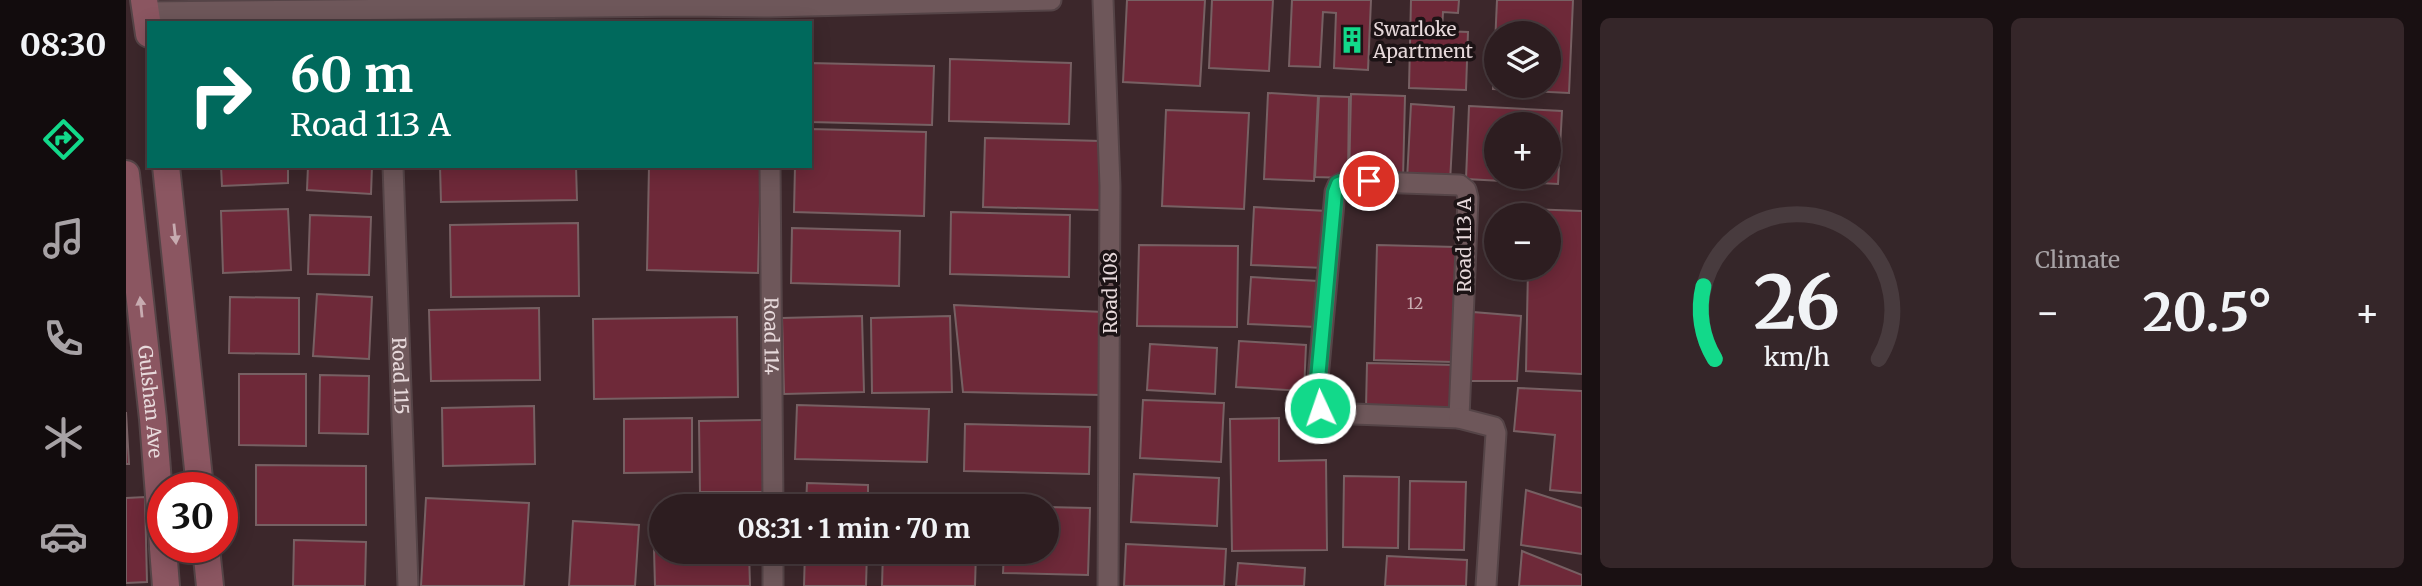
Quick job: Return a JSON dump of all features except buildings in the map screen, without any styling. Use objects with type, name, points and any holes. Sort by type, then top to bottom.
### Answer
[{"type":"main road","points":[[166,168],[198,472]]},
{"type":"main road","name":"Gulshan Ave","points":[[126,174],[157,472]]},
{"type":"main road","name":"Gulshan Ave","points":[[164,563],[166,586]]},
{"type":"main road","points":[[208,563],[210,586]]},
{"type":"street","points":[[146,15],[388,16],[685,3],[769,15],[1051,0]]},
{"type":"street","name":"Road 108","points":[[1102,0],[1110,186],[1108,586]]},
{"type":"street","name":"Road 115","points":[[393,168],[408,586]]},
{"type":"street","name":"Road 114","points":[[770,168],[773,494]]},
{"type":"street","name":"Road 113 A","points":[[1459,418],[1468,198],[1466,190],[1460,185],[1346,181],[1338,184],[1335,192],[1316,401],[1320,408],[1328,412],[1459,418],[1493,427],[1496,433],[1486,586]]},
{"type":"street","points":[[773,564],[773,586]]},
{"type":"place","name":"Swarloke Apartment","points":[[1352,40]]},
{"type":"route","points":[[1320,408],[1316,401],[1335,192],[1338,184],[1346,181],[1369,181]]}]
